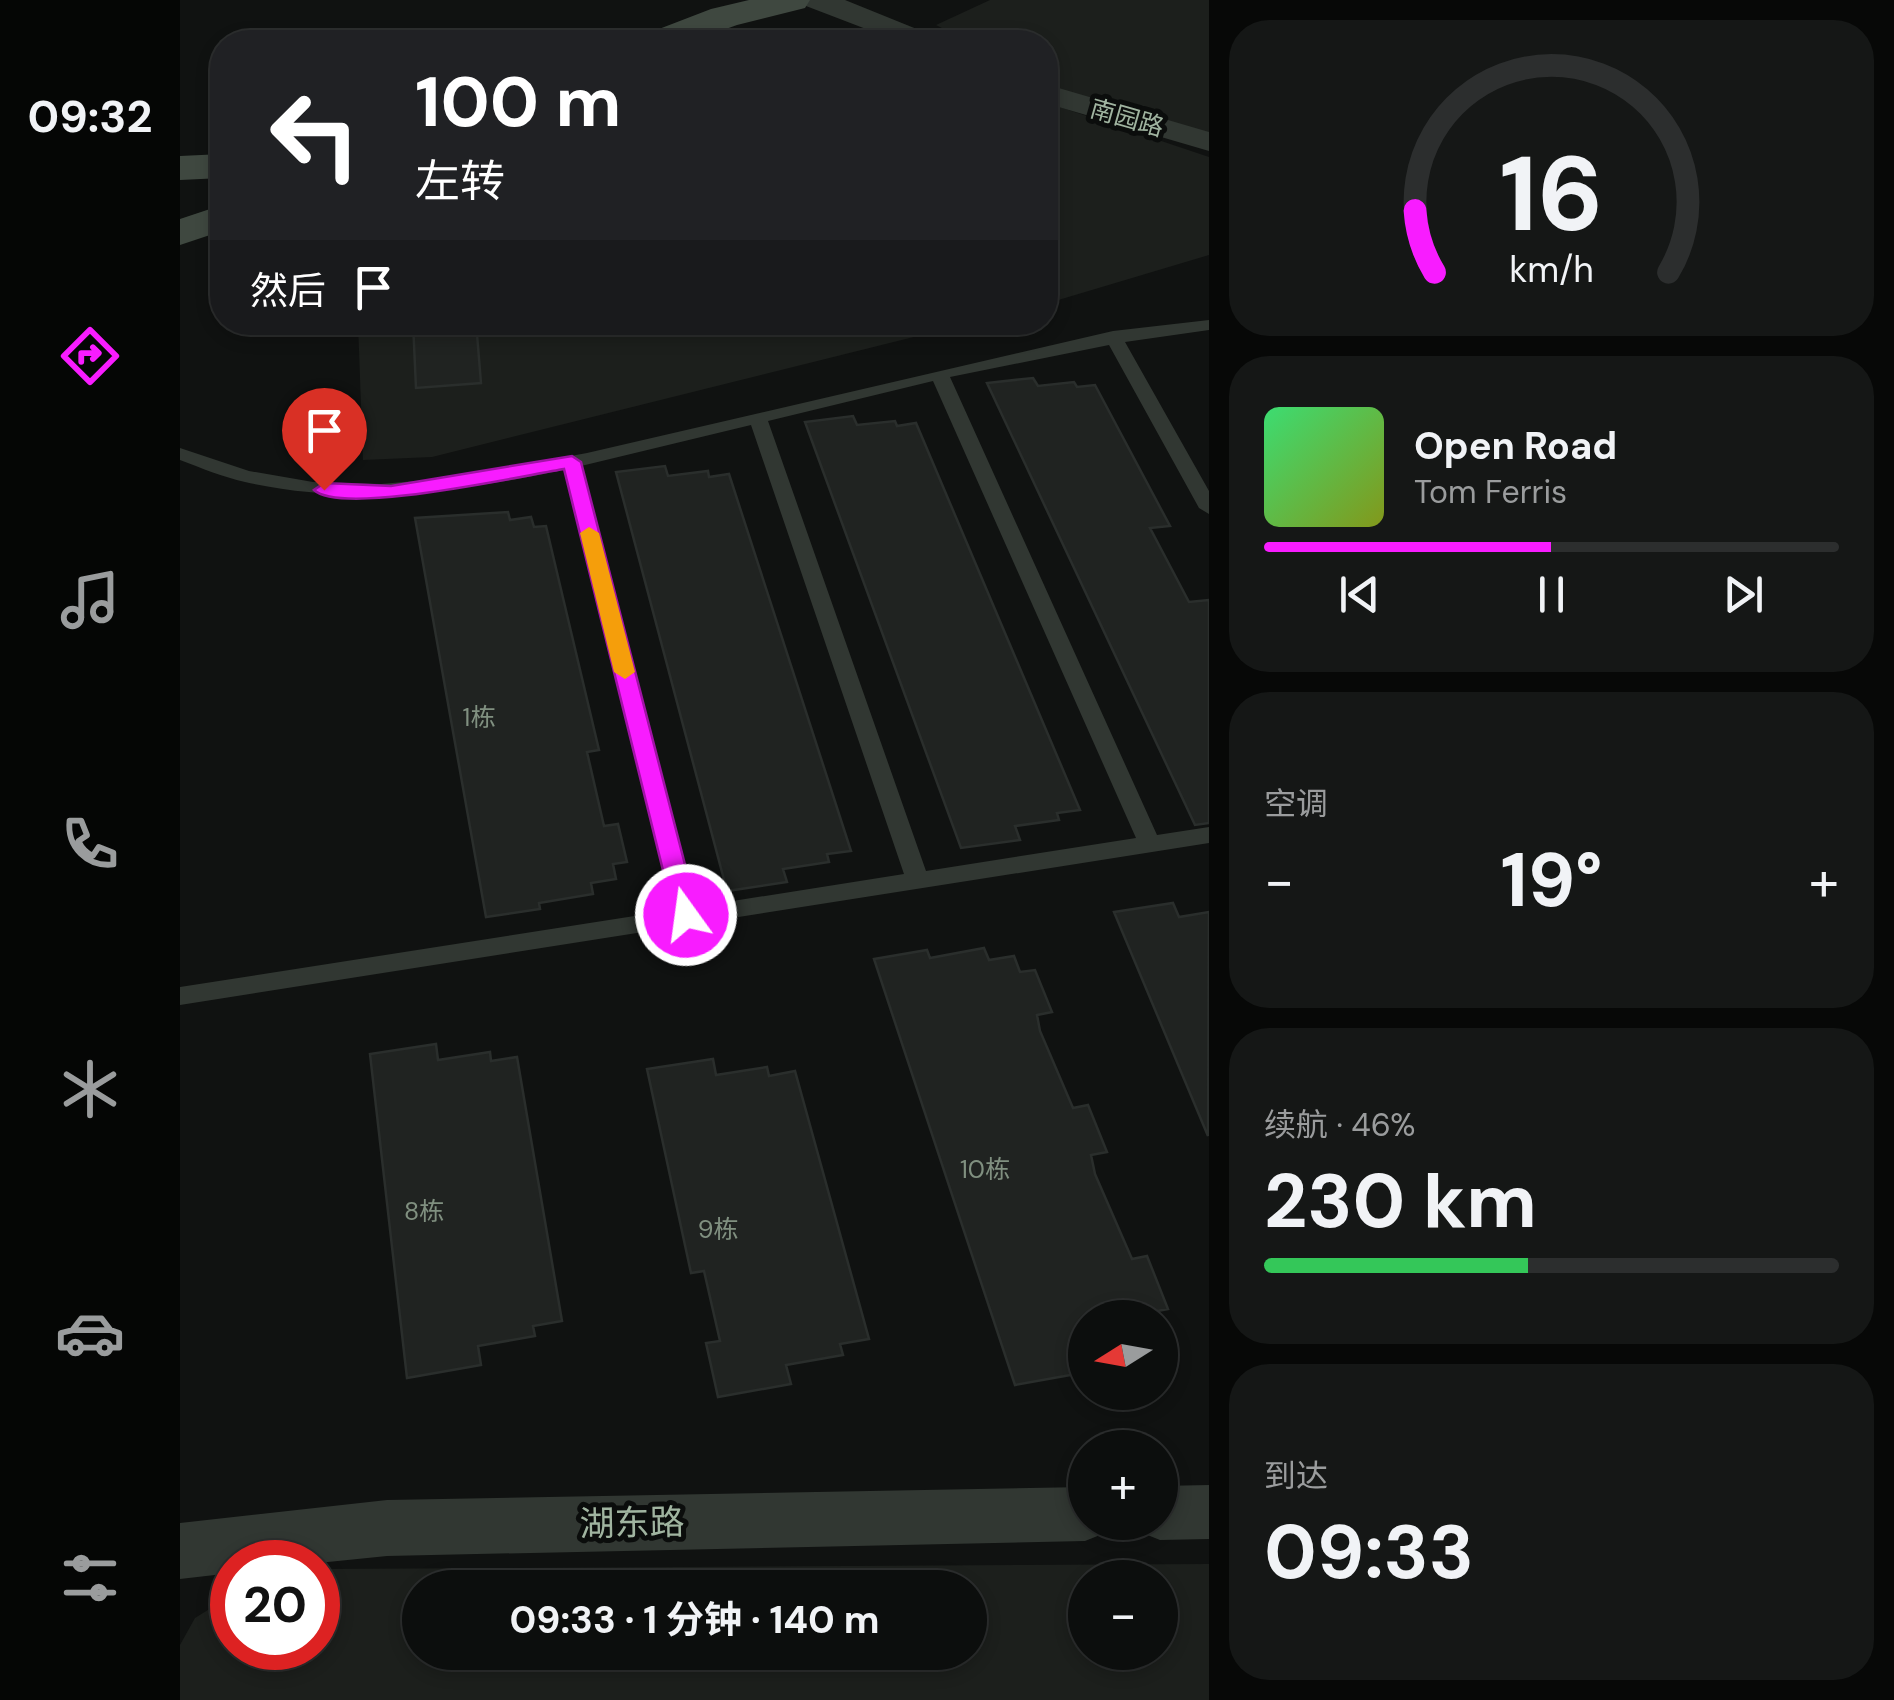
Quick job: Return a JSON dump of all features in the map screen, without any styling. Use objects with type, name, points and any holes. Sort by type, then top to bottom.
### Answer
[{"type":"street","points":[[816,0],[897,30]]},
{"type":"street","points":[[690,30],[775,2]]},
{"type":"street","name":"南园路","points":[[1058,96],[1209,142]]},
{"type":"street","points":[[180,168],[210,167]]},
{"type":"street","points":[[180,233],[210,222]]},
{"type":"street","points":[[1178,1512],[1209,1512]]},
{"type":"street","name":"湖东路","points":[[180,1551],[387,1528],[1068,1514]]},
{"type":"lane","points":[[180,454],[290,488],[391,492],[572,462],[1114,336],[1209,325]]},
{"type":"lane","points":[[1114,336],[1209,508]]},
{"type":"lane","points":[[940,376],[1150,844]]},
{"type":"lane","points":[[758,418],[916,878]]},
{"type":"lane","points":[[572,462],[686,915]]},
{"type":"lane","points":[[180,996],[1209,835]]},
{"type":"shaded area","points":[[990,0],[1209,0],[1209,134],[1058,89],[1058,30],[946,30],[936,25]]},
{"type":"shaded area","points":[[1058,106],[1209,157],[1209,255],[1058,300]]},
{"type":"shaded area","points":[[358,335],[922,335],[432,457],[363,460]]},
{"type":"shaded area","points":[[1178,1564],[1209,1564],[1209,1700],[180,1700],[180,1645],[195,1618],[210,1609],[210,1670],[340,1670],[340,1569],[1068,1565],[1068,1670],[1178,1670]]},
{"type":"building","points":[[414,335],[477,335],[481,383],[416,388]]},
{"type":"building","points":[[1033,378],[1038,386],[1074,382],[1077,387],[1095,385],[1170,526],[1150,528],[1189,602],[1209,600],[1209,823],[1195,825],[987,383]]},
{"type":"building","points":[[853,416],[857,425],[916,423],[1080,810],[1057,813],[1059,820],[1015,826],[1020,840],[961,848],[805,422]]},
{"type":"building","points":[[665,466],[668,476],[708,471],[709,477],[729,474],[851,851],[827,854],[829,862],[783,869],[787,882],[727,891],[616,472]]},
{"type":"building","points":[[508,512],[510,520],[531,517],[534,527],[546,526],[599,750],[587,752],[604,826],[618,824],[627,862],[613,864],[616,879],[591,883],[593,894],[539,903],[540,909],[486,917],[415,518]]},
{"type":"building","points":[[1173,903],[1179,917],[1209,912],[1208,1136],[1114,912]]},
{"type":"building","points":[[984,948],[989,960],[1014,956],[1020,972],[1035,970],[1052,1012],[1037,1015],[1040,1031],[1073,1108],[1088,1105],[1107,1152],[1091,1155],[1095,1174],[1132,1259],[1147,1256],[1164,1300],[1068,1300],[1068,1375],[1015,1385],[874,959],[927,950],[930,958]]},
{"type":"building","points":[[436,1044],[438,1060],[490,1052],[491,1061],[517,1057],[562,1321],[533,1326],[535,1336],[478,1346],[481,1365],[407,1378],[370,1054]]},
{"type":"building","points":[[713,1059],[716,1075],[767,1067],[769,1076],[795,1071],[869,1339],[840,1344],[843,1355],[786,1365],[791,1384],[718,1397],[706,1343],[720,1341],[704,1271],[691,1273],[647,1069]]},
{"type":"slow traffic","points":[[589,533],[625,672]]},
{"type":"route","points":[[324,490],[391,492],[572,462],[686,915]]}]
